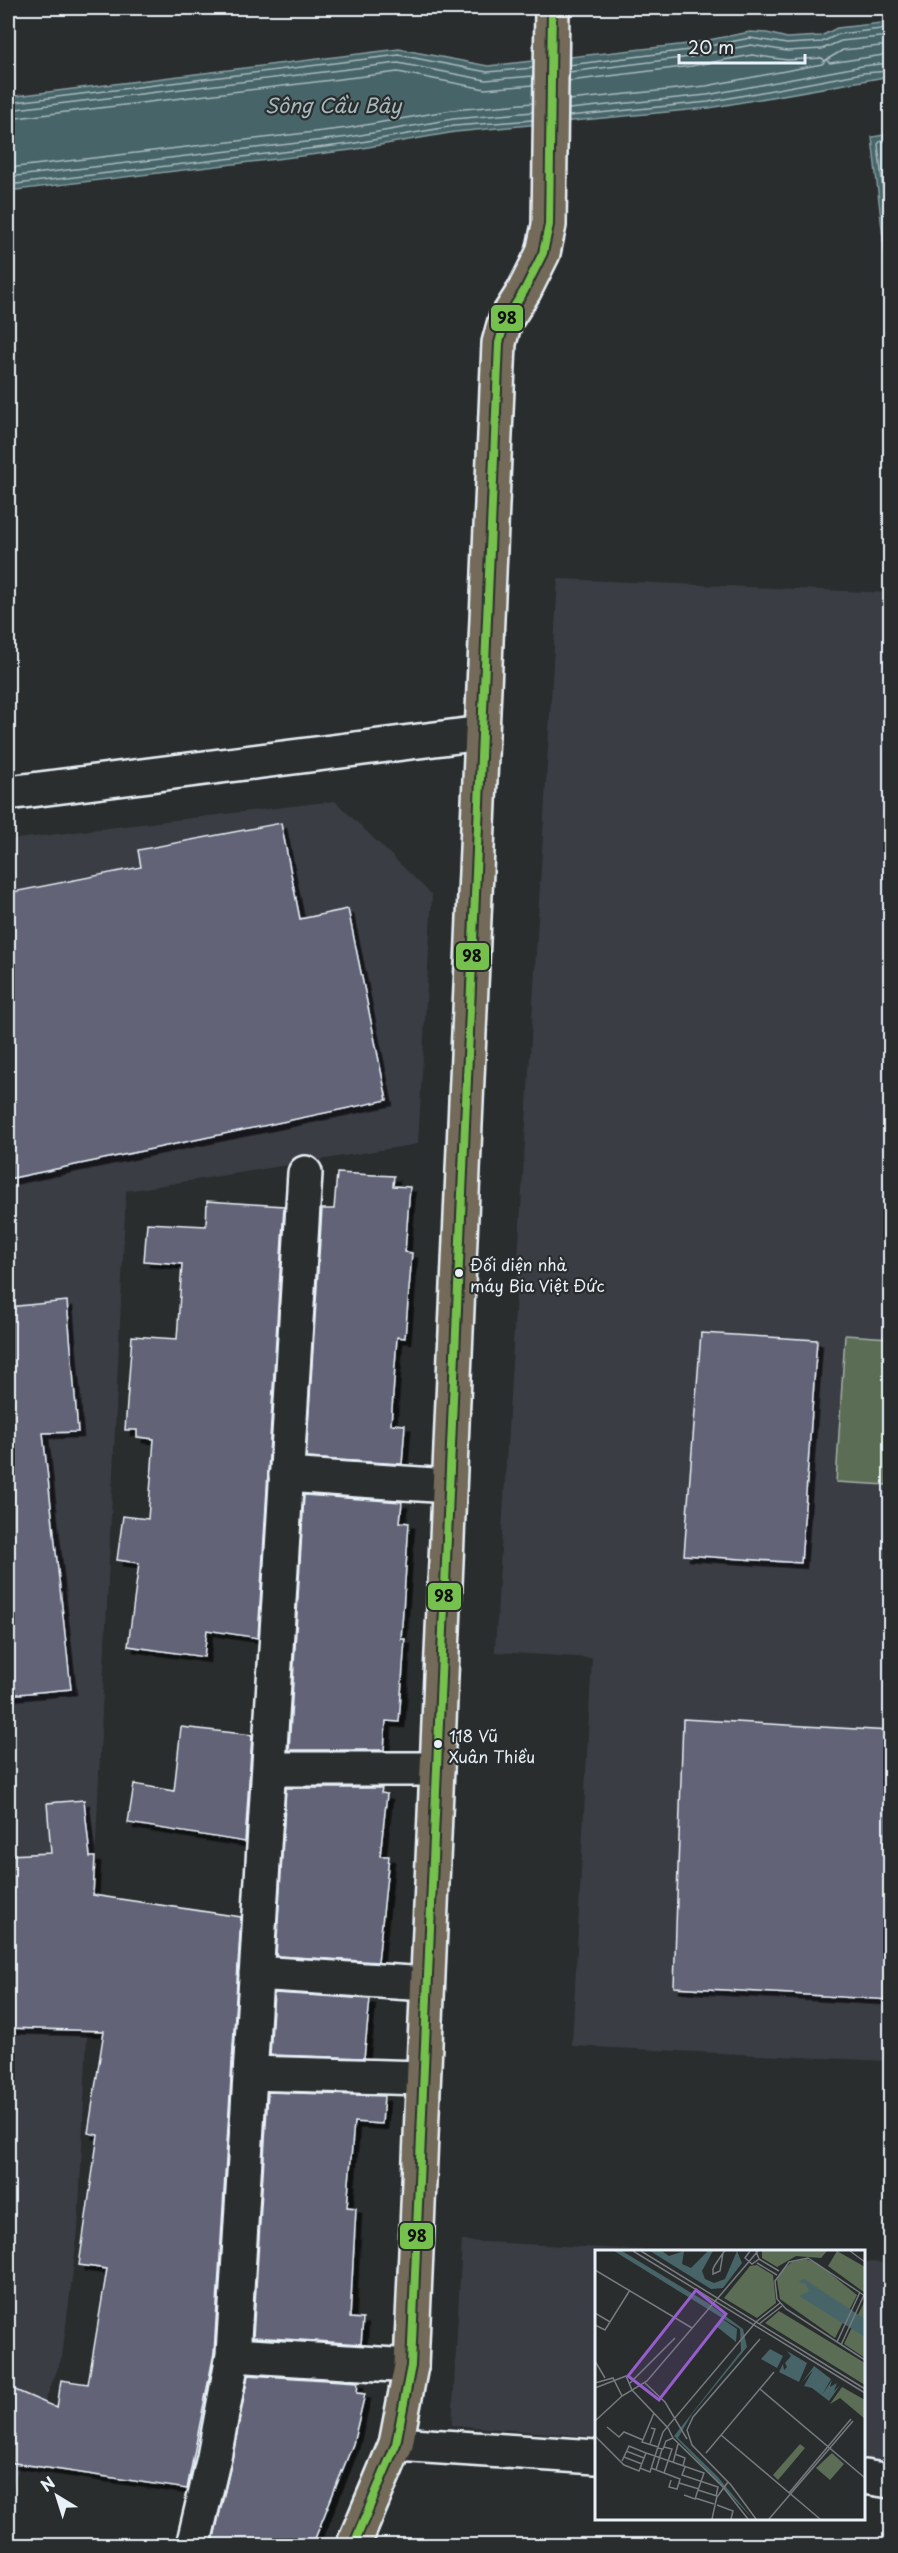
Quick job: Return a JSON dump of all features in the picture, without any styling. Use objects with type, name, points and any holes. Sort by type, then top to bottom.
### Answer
[{"type":"main road","points":[[353,2546],[396,2444],[411,2366],[499,343],[505,321],[524,291],[543,253],[549,225],[552,8]]},
{"type":"street","points":[[8,793],[482,733]]},
{"type":"street","points":[[193,2546],[214,2457],[233,2355],[305,1173]]},
{"type":"street","points":[[286,1475],[449,1486]]},
{"type":"street","points":[[269,1768],[437,1769]]},
{"type":"street","points":[[256,1973],[427,1984]]},
{"type":"street","points":[[250,2073],[423,2078]]},
{"type":"street","points":[[233,2355],[411,2366]]},
{"type":"street","points":[[396,2444],[595,2457]]},
{"type":"street","points":[[865,2477],[891,2481]]},
{"type":"shaded area","points":[[558,579],[890,593],[890,2061],[572,2046],[592,1658],[495,1652]]},
{"type":"shaded area","points":[[335,801],[432,895],[418,1144],[126,1191],[78,2230],[62,2357],[8,2497],[8,840]]},
{"type":"shaded area","points":[[462,2241],[644,2250],[595,2250],[595,2437],[452,2425]]},
{"type":"shaded area","points":[[865,2262],[890,2263],[890,2470],[865,2465]]},
{"type":"green space","points":[[845,1335],[890,1338],[887,1485],[836,1482]]},
{"type":"water","name":"Sông Cầu Bây","points":[[890,22],[890,76],[709,108],[455,132],[351,150],[8,191],[8,97],[399,49],[488,66],[688,44],[750,32],[787,38],[821,36],[837,28]]},
{"type":"water","points":[[890,134],[890,301],[872,137]]},
{"type":"building","points":[[281,823],[300,919],[348,909],[387,1100],[8,1179],[8,893],[141,867],[138,850]]},
{"type":"building","points":[[337,1173],[394,1176],[393,1186],[410,1187],[405,1252],[412,1253],[405,1338],[397,1337],[391,1424],[405,1425],[402,1464],[306,1458],[322,1209],[334,1209]]},
{"type":"building","points":[[207,1201],[284,1206],[258,1638],[207,1630],[204,1657],[128,1646],[139,1563],[117,1560],[123,1516],[148,1519],[154,1439],[137,1437],[137,1430],[125,1430],[132,1336],[177,1339],[182,1264],[144,1261],[147,1223],[206,1226]]},
{"type":"building","points":[[67,1301],[78,1432],[43,1433],[71,1689],[8,1695],[8,1307]]},
{"type":"building","points":[[701,1333],[817,1340],[801,1563],[684,1555]]},
{"type":"building","points":[[304,1495],[402,1502],[400,1522],[409,1523],[401,1639],[405,1639],[399,1722],[386,1721],[384,1750],[289,1750]]},
{"type":"building","points":[[683,1719],[891,1731],[891,2000],[674,1987]]},
{"type":"building","points":[[181,1727],[252,1735],[245,1842],[128,1823],[134,1784],[174,1791]]},
{"type":"building","points":[[286,1788],[382,1788],[381,1793],[387,1794],[380,1856],[389,1856],[378,1962],[276,1956]]},
{"type":"building","points":[[84,1800],[90,1857],[95,1857],[93,1895],[241,1917],[214,2353],[187,2489],[8,2462],[8,2387],[57,2408],[61,2380],[88,2384],[107,2269],[79,2265],[98,2135],[88,2133],[104,2031],[8,2028],[8,1855],[51,1853],[47,1803]]},
{"type":"building","points":[[274,1993],[370,1999],[364,2058],[270,2055]]},
{"type":"building","points":[[268,2092],[384,2096],[382,2124],[354,2122],[347,2207],[356,2208],[350,2318],[363,2319],[361,2344],[253,2337]]},
{"type":"building","points":[[248,2375],[358,2382],[357,2393],[365,2394],[353,2444],[312,2546],[212,2546],[232,2460]]},
{"type":"transit line","name":"98","points":[[353,2546],[396,2444],[411,2366],[499,343],[505,321],[524,291],[543,253],[549,225],[552,8]]},
{"type":"place","name":"Đối diện nhà máy Bia Việt Đức","points":[[459,1273]]},
{"type":"place","name":"118 Vũ Xuân Thiều","points":[[438,1744]]}]
